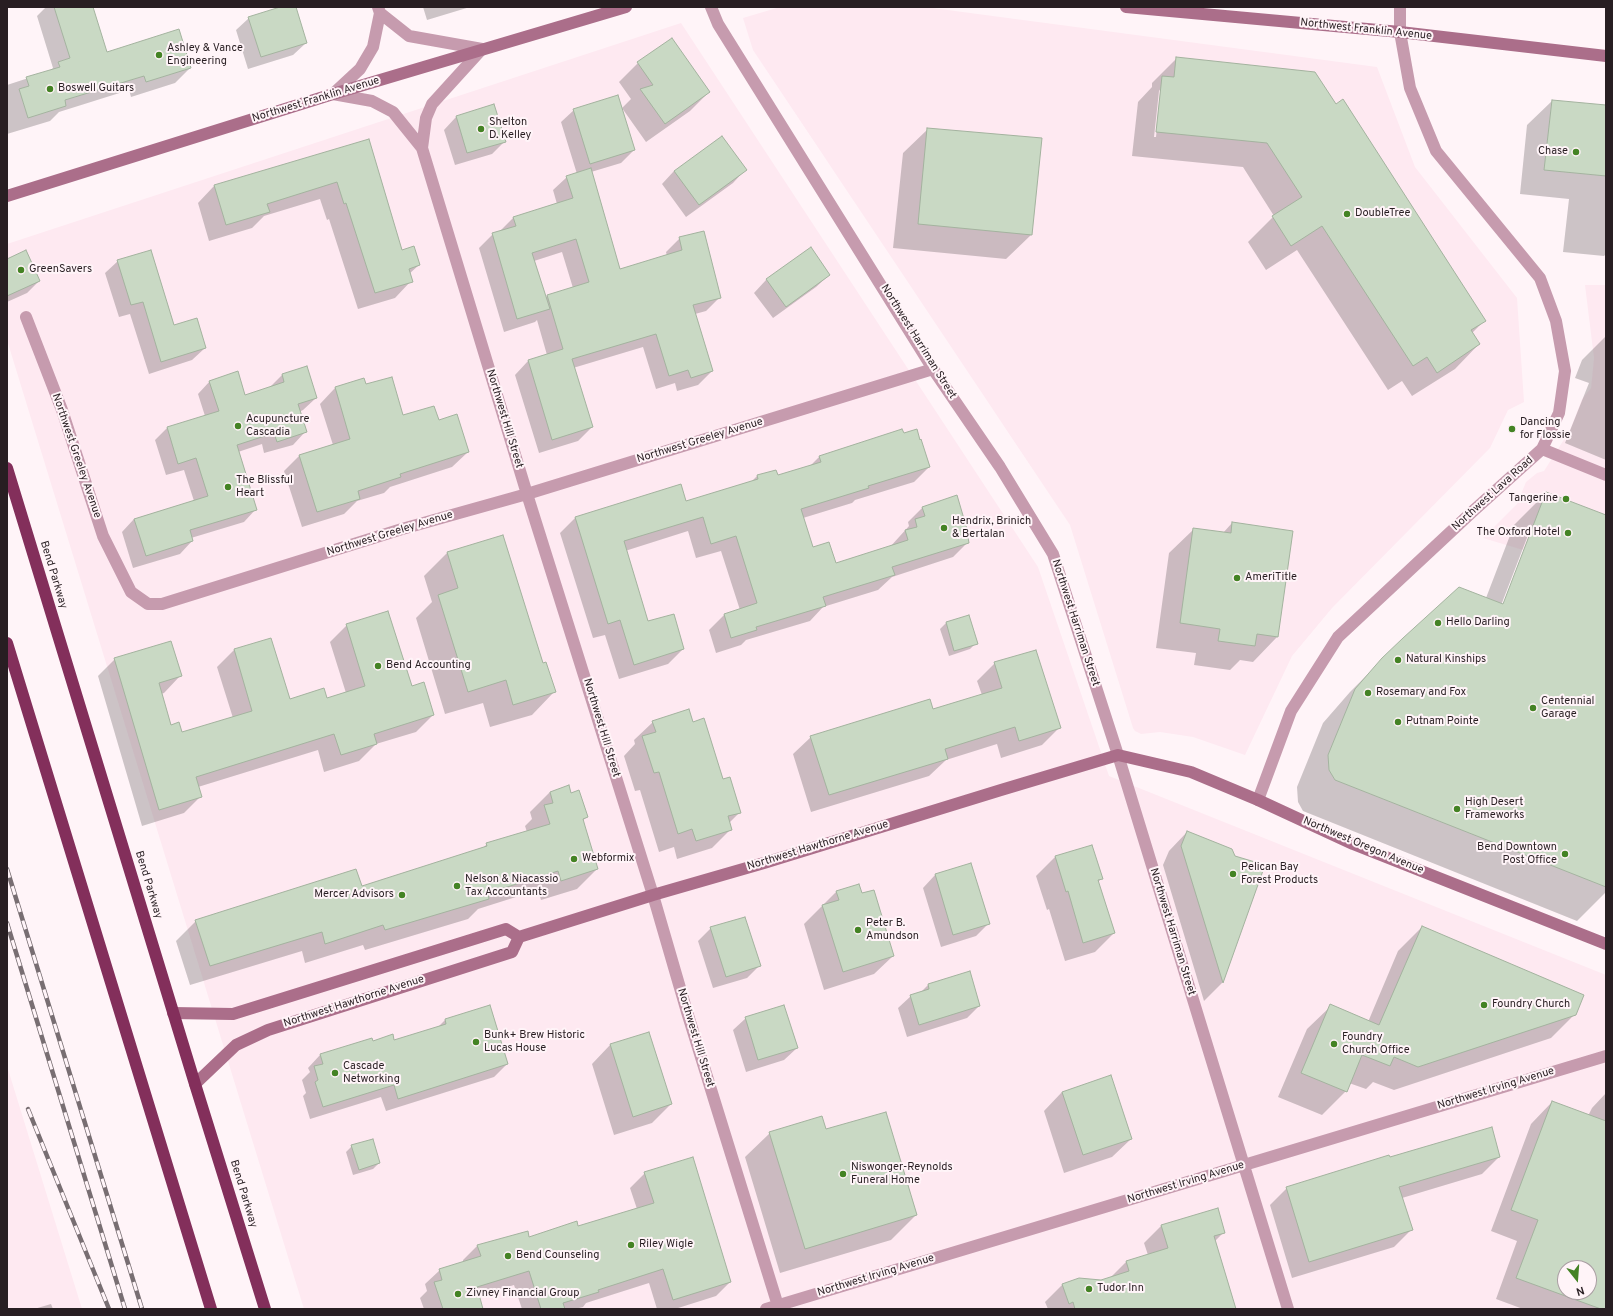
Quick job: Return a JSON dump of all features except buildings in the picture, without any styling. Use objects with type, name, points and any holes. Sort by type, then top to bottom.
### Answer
[{"type":"highway","name":"Bend Parkway","points":[[7,468],[265,1309]]},
{"type":"highway","points":[[7,643],[211,1309]]},
{"type":"street","name":"Northwest Franklin Avenue","points":[[7,196],[333,94],[626,7]]},
{"type":"street","name":"Northwest Harriman Street","points":[[711,7],[718,24],[933,369],[1000,467],[1053,554],[1118,755],[1288,1309]]},
{"type":"street","name":"Northwest Franklin Avenue","points":[[1126,7],[1400,32],[1606,56]]},
{"type":"street","name":"Northwest Lava Road","points":[[1258,800],[1291,711],[1338,637],[1542,449],[1559,413],[1565,371],[1556,321],[1540,278],[1436,151],[1410,88],[1400,32],[1400,7]]},
{"type":"street","points":[[379,10],[409,36],[482,49]]},
{"type":"street","points":[[333,94],[360,69],[373,47],[379,10]]},
{"type":"street","name":"Northwest Hill Street","points":[[422,148],[426,118],[432,104],[482,49]]},
{"type":"street","name":"Northwest Hill Street","points":[[333,94],[372,101],[393,112],[422,148],[527,494],[653,895],[687,1012],[779,1307]]},
{"type":"street","name":"Northwest Greeley Avenue","points":[[26,317],[62,410],[103,536],[131,592],[148,604],[162,604],[402,529],[527,494],[933,369]]},
{"type":"street","points":[[1542,449],[1606,474]]},
{"type":"street","name":"Northwest Oregon Avenue","points":[[1118,755],[1191,772],[1258,800],[1353,844],[1606,944]]},
{"type":"street","name":"Northwest Hawthorne Avenue","points":[[195,1084],[236,1045],[268,1030],[512,952],[519,937],[653,895],[764,863],[1118,755]]},
{"type":"street","points":[[173,1013],[233,1014],[506,929],[519,937]]},
{"type":"street","name":"Northwest Irving Avenue","points":[[766,1309],[779,1307],[1606,1056]]},
{"type":"shaded area","points":[[780,7],[925,7],[1377,67],[1415,167],[1517,298],[1524,402],[1508,410],[1490,448],[1332,608],[1292,656],[1245,755],[1193,737],[1160,732],[1141,734],[1133,728],[1070,525],[753,50],[743,18]]},
{"type":"shaded area","points":[[681,23],[1038,567],[1109,776],[1606,975],[1606,1309],[304,1309],[7,340],[7,244]]},
{"type":"shaded area","points":[[1585,285],[1606,285],[1606,583],[1523,550],[1483,538],[1517,504],[1526,482],[1537,473],[1544,471],[1570,430],[1582,399],[1591,388],[1594,358]]},
{"type":"shaded area","points":[[7,1066],[82,1309],[7,1309]]},
{"type":"railway","points":[[7,869],[142,1309]]},
{"type":"railway","points":[[7,923],[125,1309]]},
{"type":"railway","points":[[28,1109],[109,1309]]},
{"type":"place","name":"Ashley & Vance Engineering","points":[[159,55]]},
{"type":"place","name":"Boswell Guitars","points":[[50,89]]},
{"type":"place","name":"Shelton D. Kelley","points":[[481,129]]},
{"type":"place","name":"Chase","points":[[1576,152]]},
{"type":"place","name":"DoubleTree","points":[[1347,214]]},
{"type":"place","name":"GreenSavers","points":[[21,270]]},
{"type":"place","name":"Acupuncture Cascadia","points":[[238,426]]},
{"type":"place","name":"Dancing for Flossie","points":[[1512,429]]},
{"type":"place","name":"The Blissful Heart","points":[[228,487]]},
{"type":"place","name":"Tangerine","points":[[1566,499]]},
{"type":"place","name":"Hendrix, Brinich & Bertalan","points":[[944,528]]},
{"type":"place","name":"The Oxford Hotel","points":[[1568,533]]},
{"type":"place","name":"AmeriTitle","points":[[1237,578]]},
{"type":"place","name":"Hello Darling","points":[[1438,623]]},
{"type":"place","name":"Natural Kinships","points":[[1398,660]]},
{"type":"place","name":"Bend Accounting","points":[[378,666]]},
{"type":"place","name":"Rosemary and Fox","points":[[1368,693]]},
{"type":"place","name":"Centennial Garage","points":[[1533,708]]},
{"type":"place","name":"Putnam Pointe","points":[[1398,722]]},
{"type":"place","name":"High Desert Frameworks","points":[[1457,809]]},
{"type":"place","name":"Bend Downtown Post Office","points":[[1565,854]]},
{"type":"place","name":"Webformix","points":[[574,859]]},
{"type":"place","name":"Pelican Bay Forest Products","points":[[1233,874]]},
{"type":"place","name":"Nelson & Niacassio Tax Accountants","points":[[457,886]]},
{"type":"place","name":"Mercer Advisors","points":[[402,895]]},
{"type":"place","name":"Peter B. Amundson","points":[[858,930]]},
{"type":"place","name":"Foundry Church","points":[[1484,1005]]},
{"type":"place","name":"Bunk+ Brew Historic Lucas House","points":[[476,1042]]},
{"type":"place","name":"Foundry Church Office","points":[[1334,1044]]},
{"type":"place","name":"Cascade Networking","points":[[335,1073]]},
{"type":"place","name":"Niswonger-Reynolds Funeral Home","points":[[843,1174]]},
{"type":"place","name":"Riley Wigle","points":[[631,1245]]},
{"type":"place","name":"Bend Counseling","points":[[508,1256]]},
{"type":"place","name":"Tudor Inn","points":[[1089,1289]]},
{"type":"place","name":"Zivney Financial Group","points":[[458,1294]]}]
